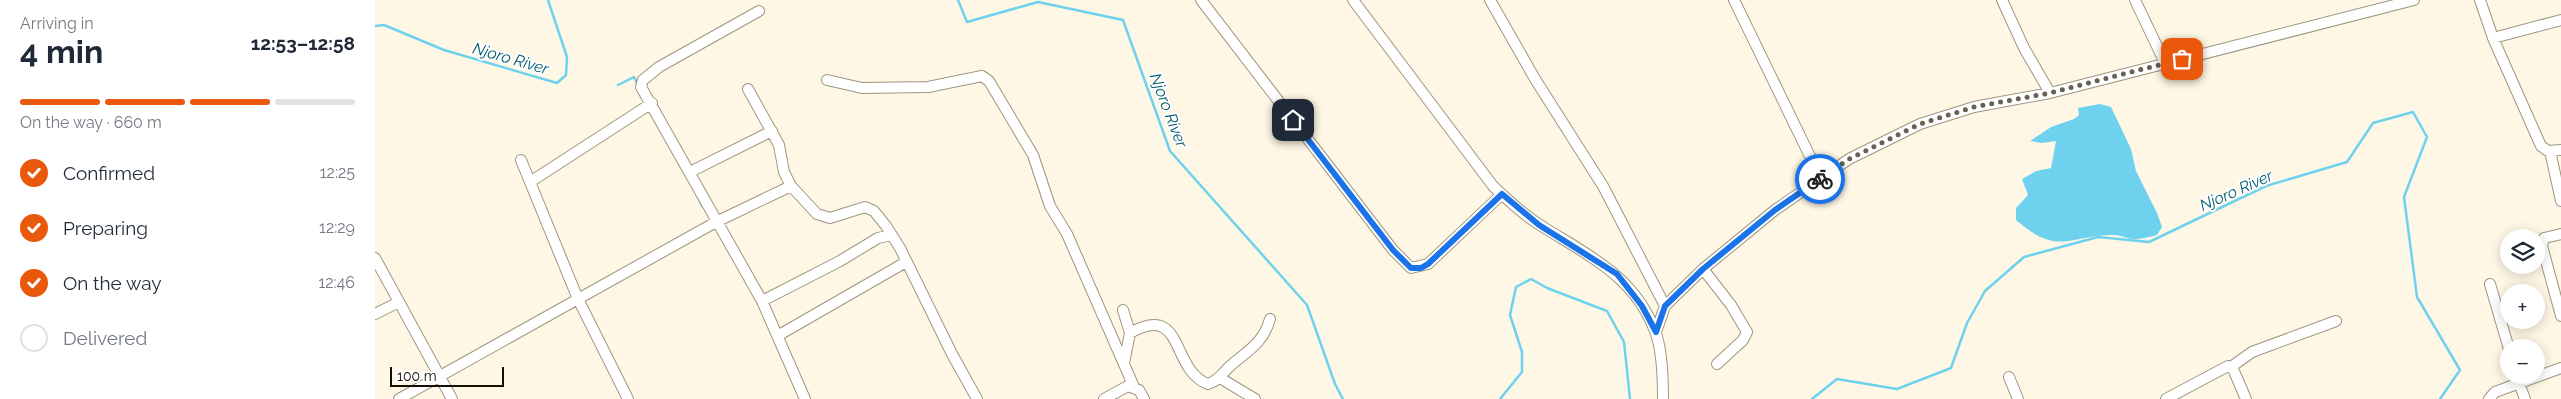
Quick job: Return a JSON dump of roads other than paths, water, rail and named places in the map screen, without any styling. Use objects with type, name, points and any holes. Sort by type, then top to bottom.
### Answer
[{"type":"street","points":[[1201,0],[1393,250],[1411,268],[1421,268],[1428,264],[1502,194]]},
{"type":"street","points":[[1353,0],[1493,186],[1539,225],[1617,274],[1642,306],[1656,332],[1663,399]]},
{"type":"street","points":[[1490,0],[1535,79],[1603,186],[1665,306]]},
{"type":"street","points":[[1735,0],[1821,179]]},
{"type":"street","points":[[2002,0],[2024,48],[2050,93]]},
{"type":"street","points":[[2135,0],[2165,64]]},
{"type":"street","points":[[1656,332],[1665,306],[1703,269],[1775,210],[1849,159],[1920,124],[1974,107],[2050,93],[2396,2],[2414,0]]},
{"type":"street","points":[[2480,0],[2493,38],[2540,144],[2550,151],[2561,150]]},
{"type":"street","points":[[759,11],[648,74],[643,80],[641,87],[762,301],[779,335],[805,399]]},
{"type":"street","points":[[2493,38],[2561,20]]},
{"type":"street","points":[[827,80],[862,88],[928,87],[982,76],[989,81],[1033,154],[1050,206],[1067,234],[1134,388],[1144,399]]},
{"type":"street","points":[[748,89],[772,130],[783,158],[784,172],[791,186],[822,216],[830,218],[865,207],[874,211],[892,234],[952,354],[977,399]]},
{"type":"street","points":[[530,182],[651,103]]},
{"type":"street","points":[[690,172],[772,130]]},
{"type":"street","points":[[2550,151],[2561,201]]},
{"type":"street","points":[[521,160],[578,299],[628,399]]},
{"type":"street","points":[[399,399],[716,222],[791,186]]},
{"type":"street","points":[[762,301],[841,261],[878,238],[892,234]]},
{"type":"street","points":[[2561,234],[2544,238],[2542,246],[2561,316]]},
{"type":"street","points":[[375,258],[452,399]]},
{"type":"street","points":[[779,335],[906,262]]},
{"type":"street","points":[[1703,269],[1731,305],[1747,332],[1743,340],[1717,364]]},
{"type":"street","points":[[2490,284],[2506,339]]},
{"type":"street","points":[[375,314],[399,302]]},
{"type":"street","points":[[1123,310],[1130,333],[1124,363]]},
{"type":"street","points":[[1130,333],[1148,325],[1163,326],[1170,332],[1193,375],[1208,384],[1220,378],[1261,340],[1270,320]]},
{"type":"street","points":[[2166,399],[2225,366],[2231,367],[2252,352],[2336,321]]},
{"type":"street","points":[[2231,367],[2246,399]]},
{"type":"street","points":[[2545,372],[2561,368]]},
{"type":"street","points":[[2009,376],[2018,399]]},
{"type":"street","points":[[1220,378],[1255,399]]},
{"type":"street","points":[[2489,399],[2495,392],[2509,384]]},
{"type":"street","points":[[2519,384],[2525,399]]},
{"type":"street","points":[[1104,399],[1121,388],[1134,388]]},
{"type":"water","points":[[2100,104],[2111,107],[2131,149],[2136,171],[2162,227],[2157,235],[2140,239],[2115,235],[2064,241],[2043,238],[2016,220],[2016,208],[2028,195],[2022,179],[2036,171],[2051,168],[2056,141],[2042,143],[2030,141],[2051,127],[2074,119],[2079,115],[2078,108]]},
{"type":"waterway","name":"Njoro River","points":[[375,26],[384,25],[444,50],[557,83],[566,75],[567,57],[548,0]]},
{"type":"waterway","name":"Njoro River","points":[[958,0],[967,22],[1038,2],[1123,20],[1170,151],[1307,305],[1335,384],[1343,399]]},
{"type":"waterway","points":[[618,85],[634,77],[638,85]]},
{"type":"waterway","name":"Njoro River","points":[[1812,399],[1837,379],[1897,389],[1951,368],[1967,323],[1985,291],[2024,257],[2098,237],[2149,242],[2266,186],[2347,162],[2373,123],[2413,112],[2427,137],[2404,197],[2417,297],[2460,370],[2440,399]]},
{"type":"waterway","points":[[698,197],[702,206]]},
{"type":"waterway","name":"Njoro River","points":[[1500,399],[1522,372],[1522,352],[1510,315],[1516,287],[1531,279],[1547,288],[1607,311],[1624,342],[1630,399]]}]
